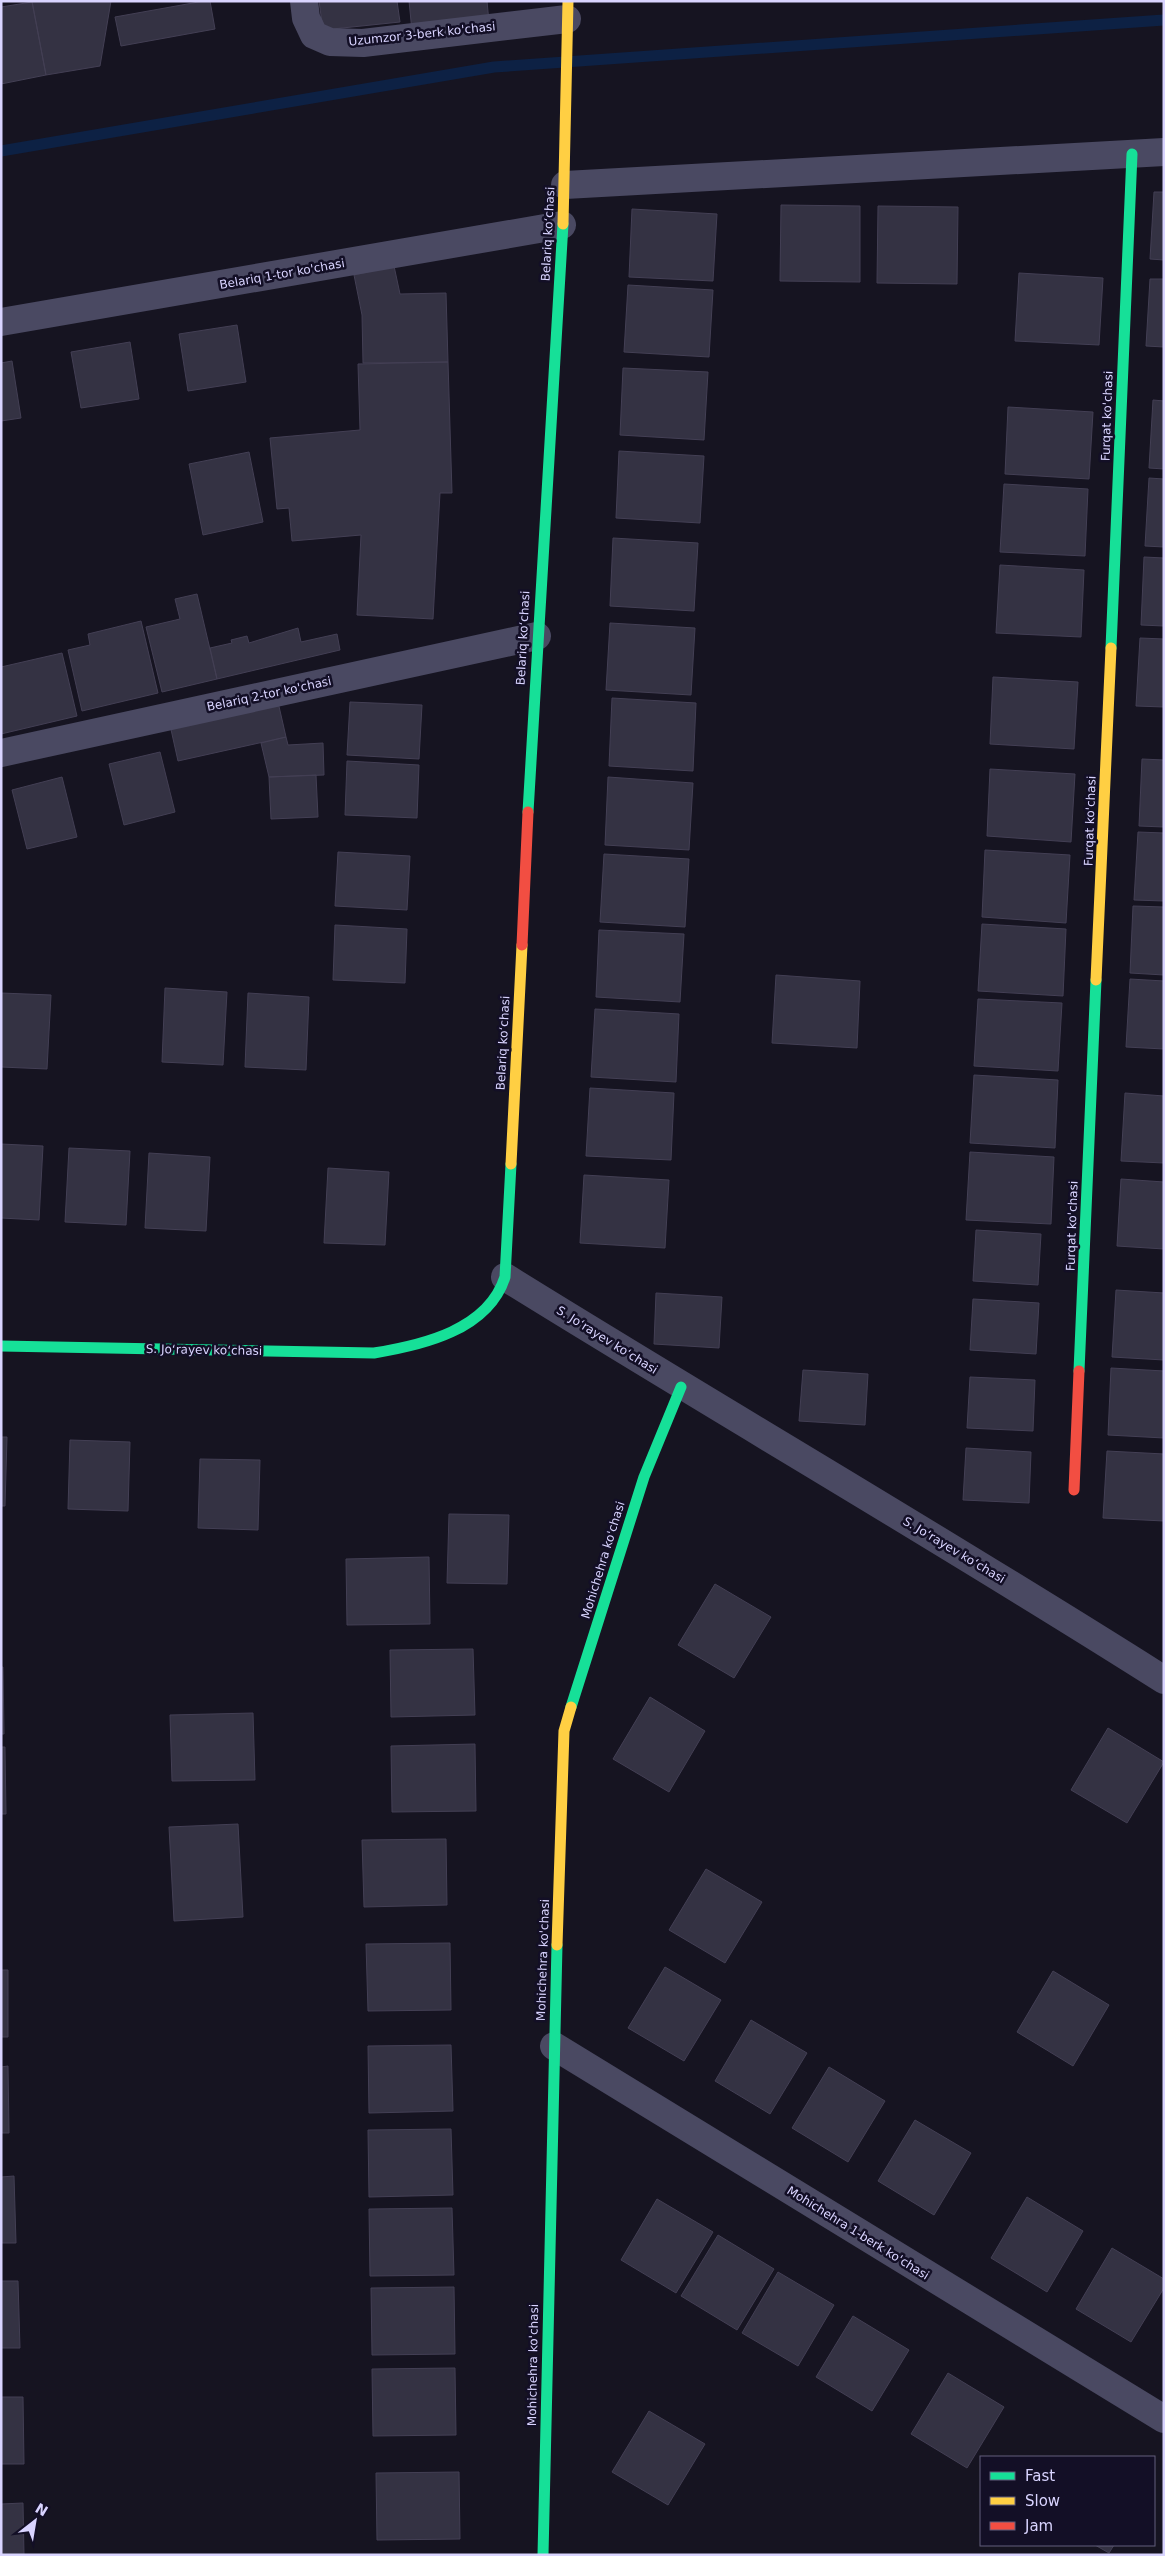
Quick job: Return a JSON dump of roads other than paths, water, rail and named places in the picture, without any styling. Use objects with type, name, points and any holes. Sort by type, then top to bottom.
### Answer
[{"type":"street","name":"Uzumzor 3-berk ko'chasi","points":[[304,1],[306,18],[314,36],[330,42],[363,43],[567,10]]},
{"type":"street","name":"Belariq koʻchasi","points":[[505,1277],[537,636],[565,185],[567,10]]},
{"type":"street","points":[[565,185],[1164,152]]},
{"type":"street","name":"Furqat ko'chasi","points":[[1074,1490],[1132,154]]},
{"type":"street","name":"Belariq 1-tor ko'chasi","points":[[1,322],[562,225]]},
{"type":"street","name":"Belariq 2-tor ko'chasi","points":[[1,753],[537,636]]},
{"type":"street","name":"S. Joʻrayev koʻchasi","points":[[1,1346],[364,1353],[388,1351],[432,1339],[467,1323],[484,1311],[498,1296],[505,1277],[681,1386],[1056,1612],[1164,1680]]},
{"type":"street","name":"Mohichehra ko'chasi","points":[[543,2555],[554,2046],[564,1731],[644,1477],[681,1386]]},
{"type":"street","name":"Mohichehra 1-berk ko'chasi","points":[[554,2046],[1164,2419]]},
{"type":"waterway","points":[[1,151],[494,67],[1164,20]]}]
